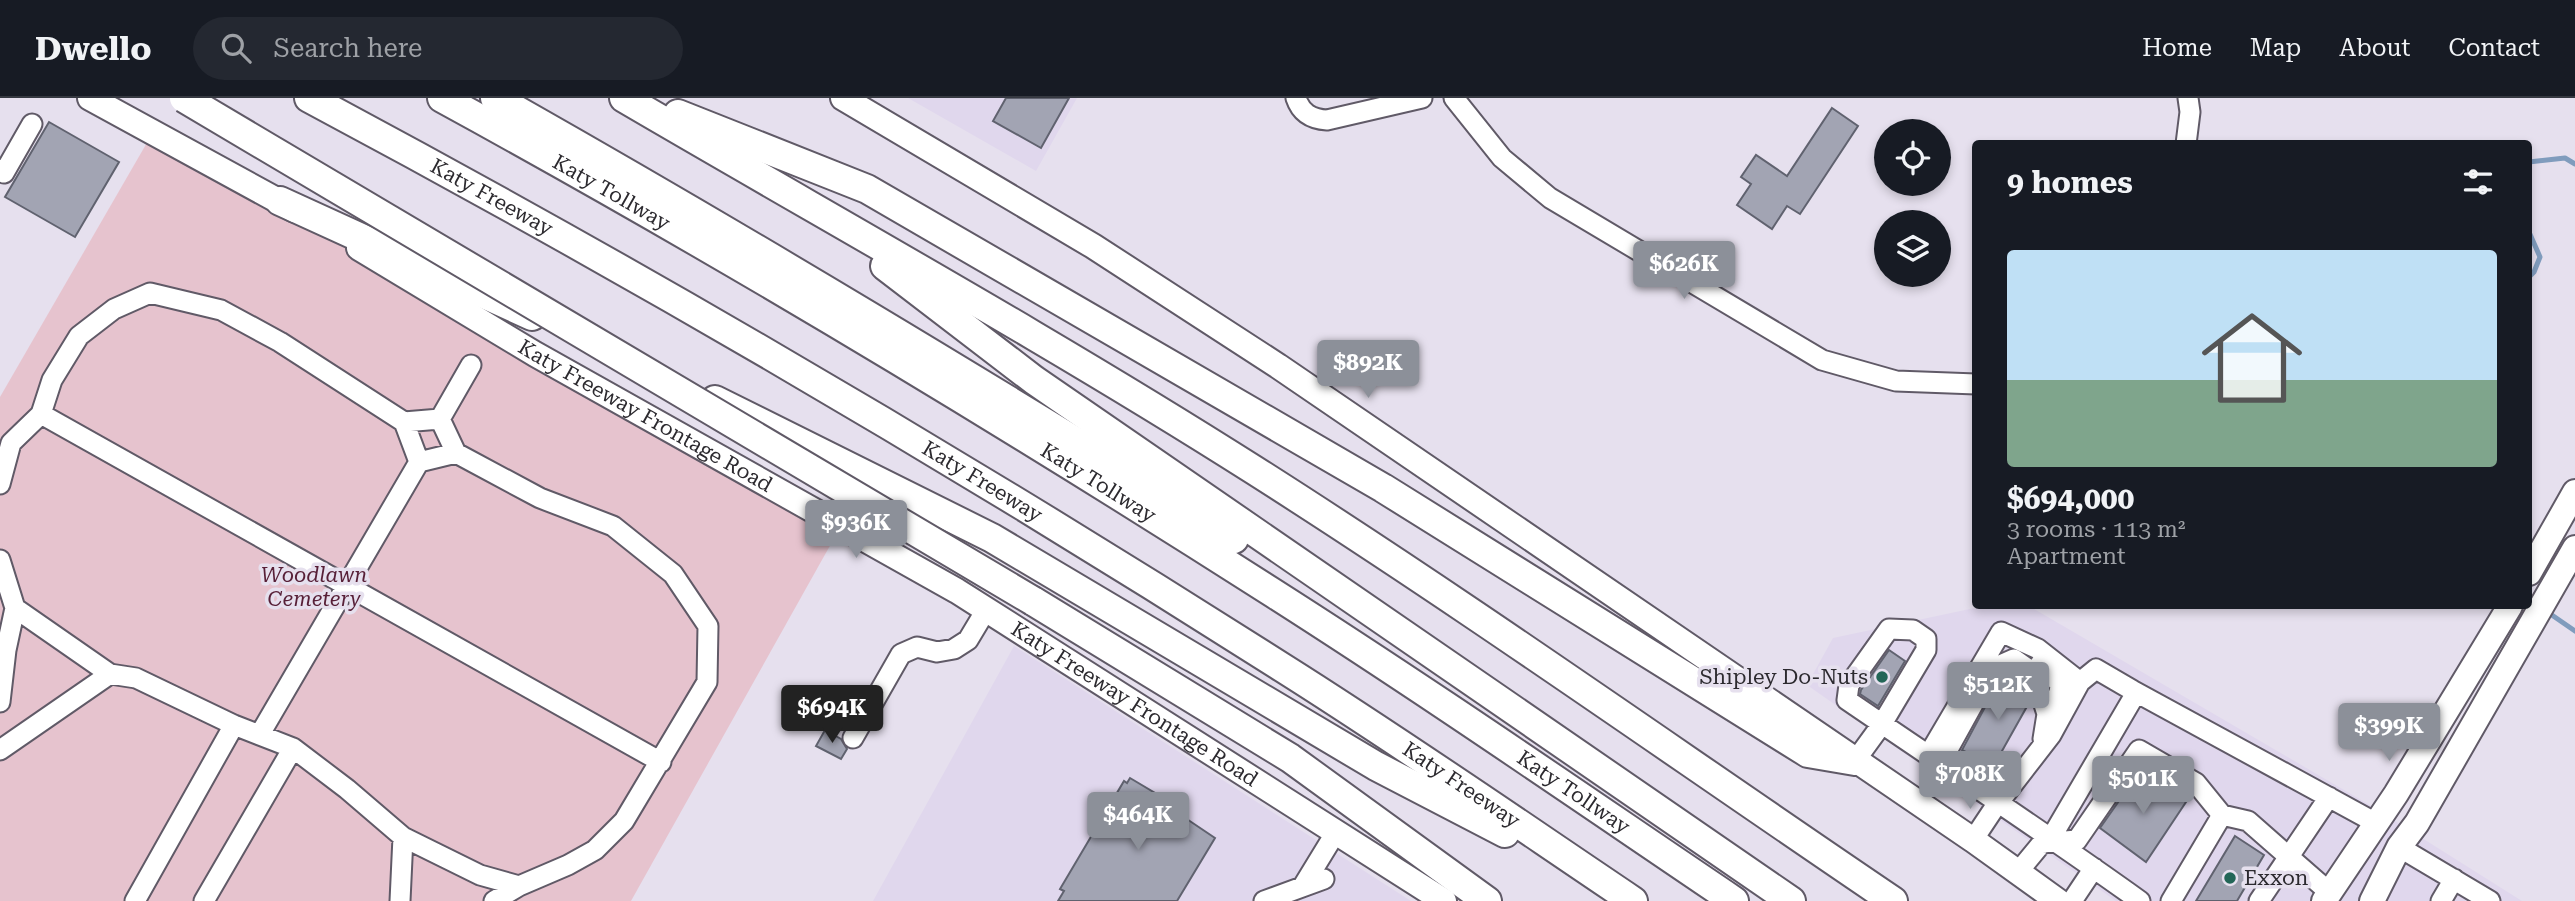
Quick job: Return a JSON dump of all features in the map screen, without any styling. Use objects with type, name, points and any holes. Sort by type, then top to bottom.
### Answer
[{"type":"highway","points":[[184,98],[1033,601],[1290,758],[1487,901]]},
{"type":"highway","name":"Katy Freeway","points":[[309,98],[523,214],[1017,501],[1353,713],[1627,897]]},
{"type":"highway","points":[[437,98],[491,110],[663,193],[870,316],[1535,724]]},
{"type":"highway","name":"Katy Tollway","points":[[442,98],[491,110],[705,246],[1099,484],[1428,694],[1734,901]]},
{"type":"highway","points":[[624,98],[1027,331],[1254,470],[1392,560],[1892,901]]},
{"type":"highway","points":[[639,98],[867,189],[1383,488],[1808,753],[1855,761]]},
{"type":"highway","points":[[280,201],[710,397],[992,538],[1376,766],[1627,897]]},
{"type":"highway","points":[[800,201],[1034,380],[1535,724]]},
{"type":"highway","name":"Katy Tollway","points":[[1535,724],[1791,901]]},
{"type":"main road","name":"Katy Freeway Frontage Road","points":[[90,98],[280,201],[535,354],[957,591],[1444,901]]},
{"type":"main road","points":[[113,98],[135,121]]},
{"type":"main road","points":[[843,98],[1093,246],[1278,366],[1973,840],[2058,901]]},
{"type":"main road","points":[[2532,568],[2575,492]]},
{"type":"main road","points":[[2372,901],[2399,847],[2425,810],[2572,553]]},
{"type":"main road","points":[[2327,897],[2396,794],[2508,609]]},
{"type":"main road","points":[[2396,794],[2425,810]]},
{"type":"street","points":[[1296,98],[1303,112],[1317,119],[1327,120],[1422,98]]},
{"type":"street","points":[[1454,98],[1502,158],[1550,198],[1822,360],[1896,381],[1972,384]]},
{"type":"street","points":[[2186,140],[2190,112],[2188,98]]},
{"type":"street","points":[[0,170],[4,173],[32,124]]},
{"type":"street","points":[[0,484],[10,443],[41,414],[52,380],[79,336],[114,309],[150,293],[221,310],[281,342],[404,422],[419,463]]},
{"type":"street","points":[[440,419],[471,365]]},
{"type":"street","points":[[41,414],[661,762]]},
{"type":"street","points":[[404,422],[440,419]]},
{"type":"street","points":[[440,419],[456,453],[540,498],[613,526],[673,574],[708,625],[707,682],[624,821],[595,850],[519,886],[494,901]]},
{"type":"street","points":[[260,734],[419,463],[456,453]]},
{"type":"street","points":[[0,560],[15,608],[6,650],[0,702]]},
{"type":"street","points":[[15,608],[110,674],[136,678],[234,725],[293,748],[403,837],[480,875],[519,886]]},
{"type":"street","points":[[853,738],[901,654],[917,647],[937,652],[954,649],[968,640],[986,610]]},
{"type":"street","points":[[1855,761],[1882,724],[1926,650],[1926,639],[1913,630],[1889,629],[1849,685],[1847,700],[1882,724],[1935,758],[2140,901]]},
{"type":"street","points":[[1935,758],[2001,632],[2038,649],[2080,682]]},
{"type":"street","points":[[1935,758],[1996,667],[2014,659],[2034,673],[2047,714],[2042,747]]},
{"type":"street","points":[[1973,840],[2052,735],[2080,682],[2096,669],[2376,823]]},
{"type":"street","points":[[0,750],[110,674]]},
{"type":"street","points":[[2054,840],[2133,698],[2132,690]]},
{"type":"street","points":[[135,901],[234,725]]},
{"type":"street","points":[[204,901],[293,748]]},
{"type":"street","points":[[2018,872],[2042,843],[2077,840],[2139,750],[2196,783],[2222,815],[2248,821],[2288,856],[2327,897]]},
{"type":"street","points":[[2259,901],[2329,797]]},
{"type":"street","points":[[2171,901],[2222,815]]},
{"type":"street","points":[[1303,887],[1336,832]]},
{"type":"street","points":[[400,901],[403,837]]},
{"type":"street","points":[[2399,847],[2490,901]]},
{"type":"street","points":[[2072,901],[2094,868]]},
{"type":"street","points":[[1264,901],[1324,879]]},
{"type":"street","points":[[2441,901],[2454,879]]},
{"type":"shaded area","points":[[908,98],[1077,98],[1036,171]]},
{"type":"shaded area","points":[[1972,609],[2034,609],[2368,804],[2522,901],[2116,901],[1807,685],[1833,638]]},
{"type":"shaded area","points":[[1014,646],[1411,901],[873,901]]},
{"type":"green space","name":"Woodlawn Cemetery","points":[[152,134],[841,526],[631,901],[0,901],[0,397]]},
{"type":"building","points":[[1006,98],[1069,98],[1041,148],[993,121]]},
{"type":"building","points":[[1832,108],[1858,126],[1800,214],[1787,206],[1772,229],[1737,205],[1751,184],[1741,177],[1756,155],[1787,176]]},
{"type":"building","points":[[49,122],[119,162],[75,237],[5,197]]},
{"type":"building","name":"Shipley Do-Nuts","points":[[1889,650],[1905,661],[1878,706],[1860,694]]},
{"type":"building","points":[[2006,676],[2026,687],[2030,701],[1993,767],[1962,750],[1992,694]]},
{"type":"building","points":[[825,730],[841,739],[847,749],[841,759],[816,746]]},
{"type":"building","points":[[2140,771],[2186,802],[2146,862],[2100,828]]},
{"type":"building","points":[[1130,778],[1165,799],[1163,803],[1215,838],[1177,901],[1058,901],[1064,891],[1060,889],[1124,781],[1127,783]]},
{"type":"building","name":"Exxon","points":[[2235,836],[2264,855],[2237,901],[2196,901]]},
{"type":"waterway","points":[[2532,162],[2565,158],[2575,164]]},
{"type":"waterway","points":[[2532,239],[2540,257],[2532,274]]},
{"type":"waterway","points":[[2546,611],[2575,631]]},
{"type":"place","name":"Shipley Do-Nuts","points":[[1882,677]]},
{"type":"place","name":"Exxon","points":[[2230,878]]}]
